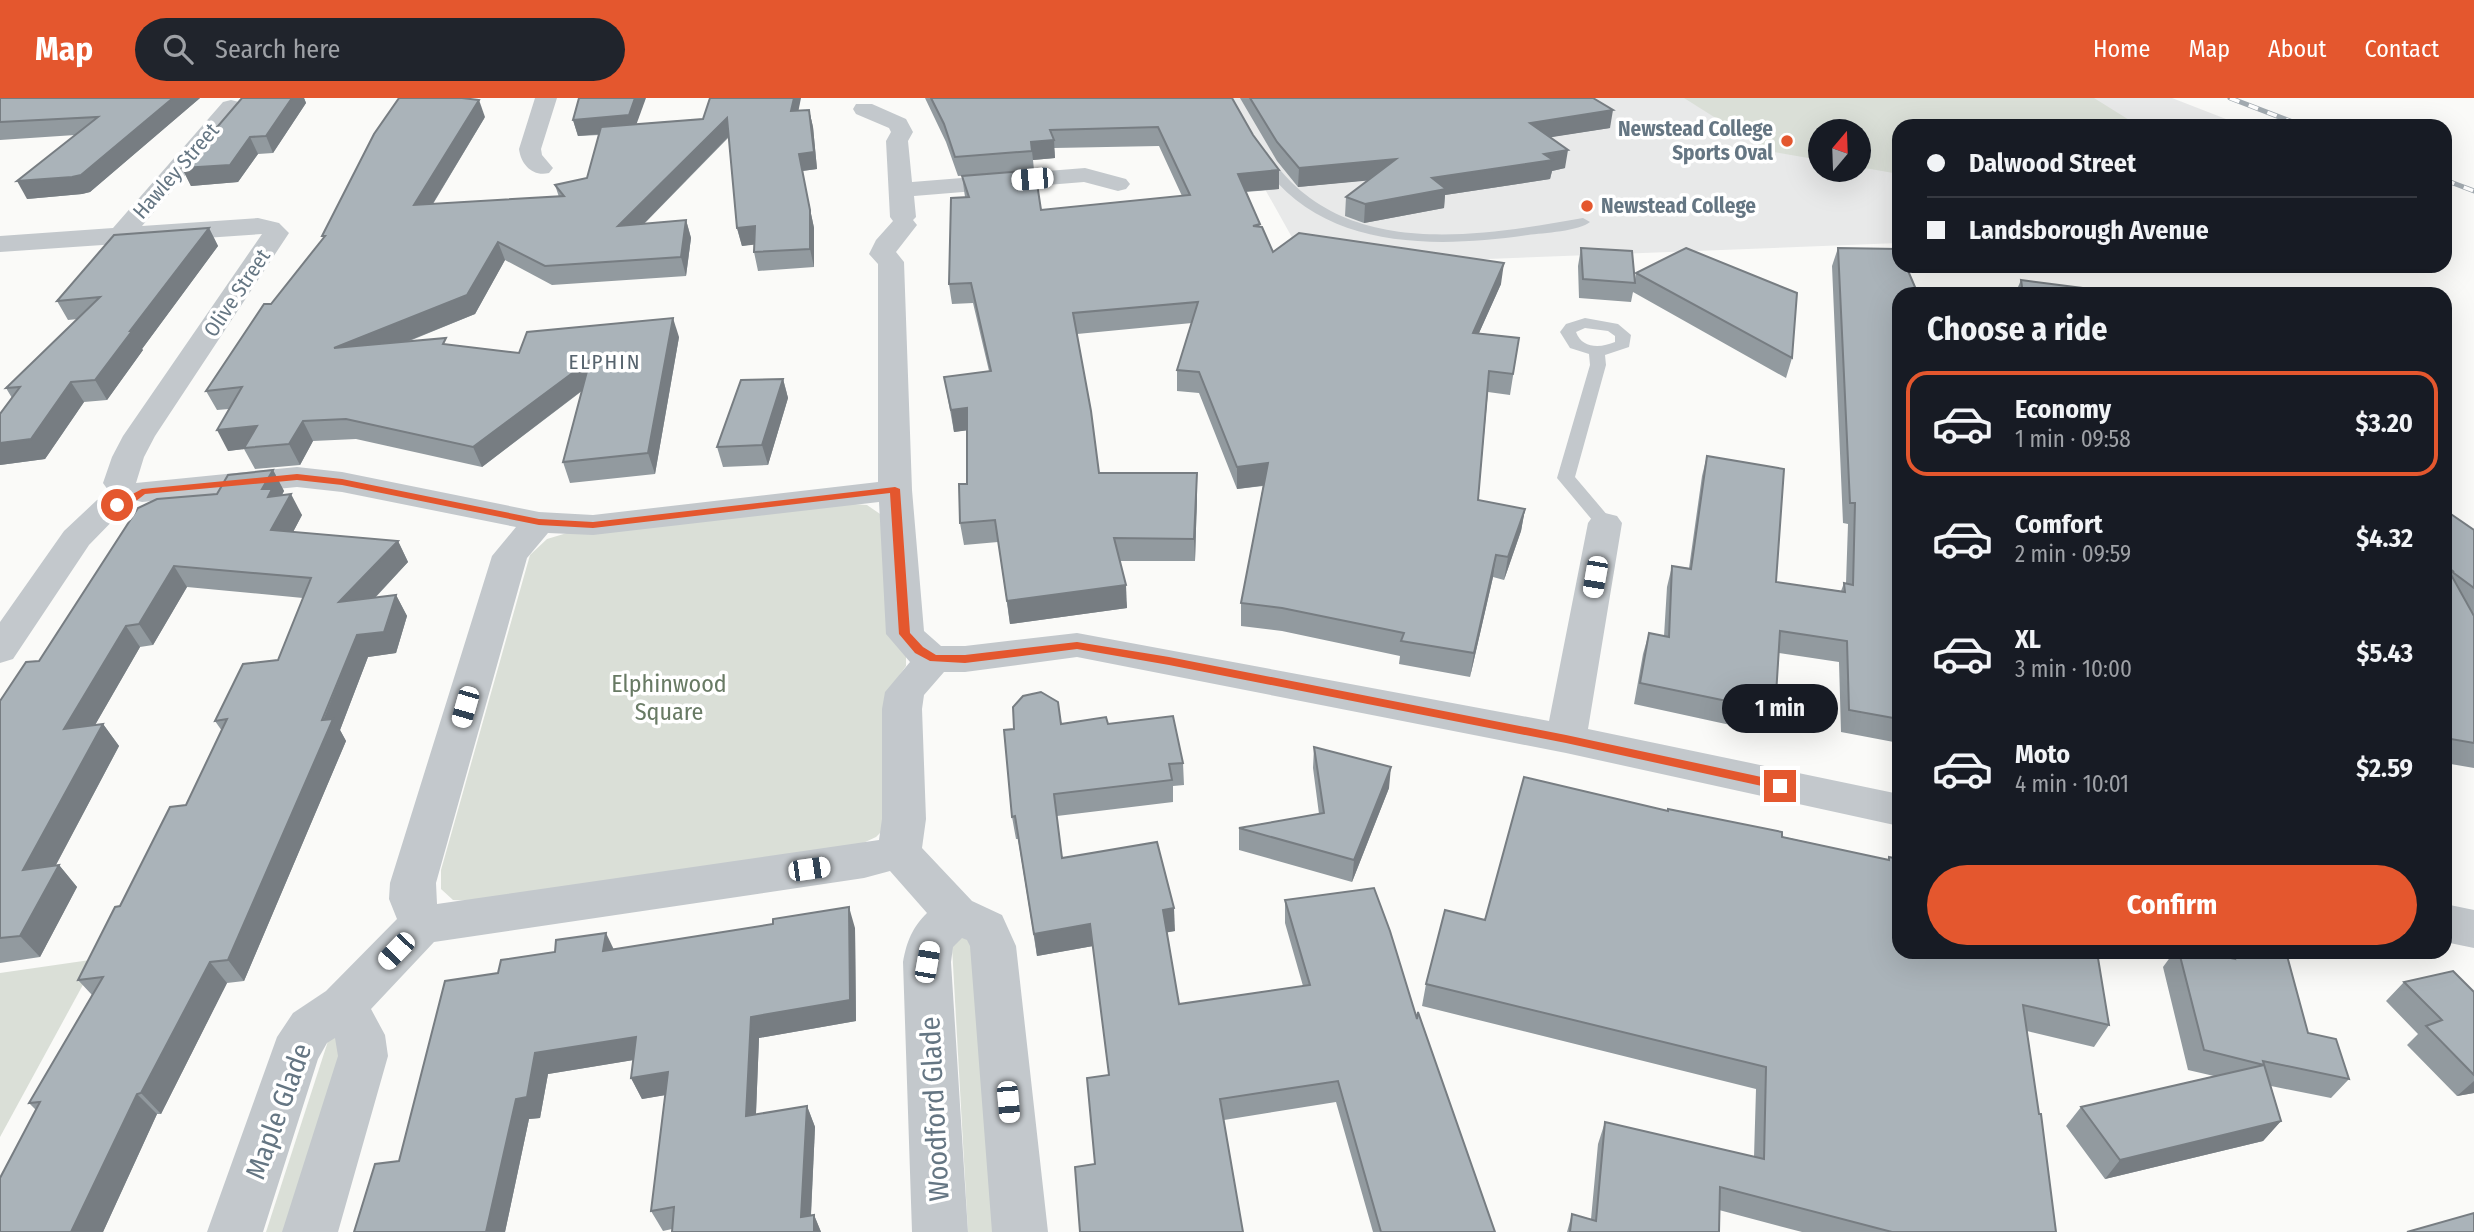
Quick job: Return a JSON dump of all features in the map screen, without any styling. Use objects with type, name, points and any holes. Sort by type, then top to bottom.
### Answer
[{"type":"street","points":[[541,168],[531,156],[530,149],[546,98]]},
{"type":"street","points":[[862,104],[864,117],[872,125],[890,133],[897,141],[904,225],[910,232],[910,240],[891,262],[895,489],[905,634],[919,650],[934,659],[965,659],[1077,645],[1566,739],[1892,809]]},
{"type":"street","name":"Hawley Street","points":[[121,235],[231,107]]},
{"type":"street","points":[[1084,175],[1108,161]]},
{"type":"street","points":[[900,190],[1084,175],[1118,184]]},
{"type":"street","name":"Olive Street","points":[[0,244],[246,226],[263,226],[276,233],[139,436],[128,457],[124,494],[76,538],[0,650]]},
{"type":"street","points":[[124,494],[297,477],[342,482],[539,522],[593,525],[895,489]]},
{"type":"street","points":[[539,522],[510,556],[413,883],[412,899],[422,924],[465,920],[836,865],[899,852]]},
{"type":"street","points":[[1566,739],[1605,523]]},
{"type":"street","points":[[899,852],[904,819],[902,709],[905,692],[934,659]]},
{"type":"street","points":[[899,852],[956,914],[986,928],[993,946],[1020,1232]]},
{"type":"street","name":"Woodford Glade","points":[[940,1232],[927,962],[931,939],[956,914]]},
{"type":"street","name":"Maple Glade","points":[[235,1232],[295,1052],[310,1028],[343,1006],[422,924]]},
{"type":"street","points":[[2452,924],[2474,929]]},
{"type":"street","points":[[310,1232],[363,1056],[360,1035],[343,1006]]},
{"type":"lane","points":[[1254,137],[1266,161],[1301,201],[1322,215],[1346,225],[1387,234],[1447,240],[1505,236],[1583,222]]},
{"type":"lane","points":[[1597,350],[1598,365],[1566,478],[1605,523]]},
{"type":"shaded area","name":"Newstead College","points":[[1214,98],[2172,98],[2226,119],[1892,119],[1892,243],[1308,266]]},
{"type":"green space","name":"Newstead College Sports Oval","points":[[1684,98],[2094,98],[2128,119],[1892,119],[1892,173],[1871,169],[1871,119],[1808,119],[1808,158],[1768,151]]},
{"type":"green space","name":"Elphinwood Square","points":[[853,504],[867,505],[883,516],[906,655],[906,666],[889,690],[888,825],[876,837],[861,844],[474,901],[453,900],[441,889],[441,870],[530,555],[547,539],[567,533]]},
{"type":"green space","points":[[960,937],[977,938],[1003,1232],[968,1232],[952,947]]},
{"type":"green space","points":[[97,959],[0,1137],[0,973]]},
{"type":"green space","points":[[347,1030],[293,1232],[266,1232],[330,1035]]},
{"type":"building","points":[[0,98],[173,98],[81,175],[17,181],[98,117],[0,122]]},
{"type":"building","points":[[242,98],[292,98],[266,136],[250,137],[230,165],[182,168]]},
{"type":"building","points":[[399,98],[479,100],[414,205],[564,196],[555,185],[587,178],[601,127],[703,119],[710,98],[794,98],[791,111],[809,110],[814,152],[799,154],[810,210],[810,249],[754,252],[755,226],[737,228],[727,118],[618,226],[686,220],[681,257],[545,266],[498,242],[467,295],[334,348],[446,338],[443,344],[519,353],[527,332],[673,318],[648,453],[563,462],[590,360],[473,447],[346,419],[303,421],[289,444],[244,448],[257,426],[217,430],[242,387],[206,391],[264,304],[271,304],[325,236],[322,236],[374,134]]},
{"type":"building","points":[[579,98],[635,98],[629,115],[573,120]]},
{"type":"building","points":[[931,98],[1232,98],[1253,135],[1279,170],[1238,174],[1260,224],[1253,226],[1262,227],[1273,252],[1299,233],[1504,263],[1473,333],[1519,338],[1513,374],[1489,371],[1478,500],[1525,509],[1508,557],[1496,555],[1474,653],[1401,641],[1404,633],[1282,608],[1241,603],[1268,463],[1237,467],[1199,372],[1177,370],[1198,302],[1073,313],[1099,473],[1197,473],[1194,539],[1114,538],[1126,585],[1007,601],[995,520],[960,523],[959,484],[967,484],[967,408],[951,410],[944,377],[991,371],[971,283],[949,284],[951,198],[969,197],[962,176],[1035,170],[1041,210],[1190,195],[1158,127],[1050,130],[1054,140],[1031,142],[1032,151],[955,157],[944,124]]},
{"type":"building","points":[[1250,98],[1593,98],[1613,110],[1530,123],[1568,150],[1544,154],[1553,160],[1432,178],[1446,189],[1365,204],[1346,197],[1396,159],[1299,168],[1277,142]]},
{"type":"building","points":[[209,228],[95,380],[71,382],[31,439],[0,443],[0,414],[20,387],[6,388],[100,297],[57,301],[114,235]]},
{"type":"building","points":[[1581,248],[1632,251],[1635,283],[1583,279]]},
{"type":"building","points":[[1686,248],[1797,293],[1792,358],[1636,273]]},
{"type":"building","points":[[1838,248],[1892,249],[1892,273],[1909,273],[1915,287],[1892,287],[1892,718],[1849,710],[1847,641],[1780,631],[1775,711],[1640,683],[1649,633],[1669,637],[1672,566],[1691,569],[1707,456],[1784,469],[1776,582],[1845,592],[1844,583],[1853,585],[1855,503],[1850,503]]},
{"type":"building","points":[[2021,280],[2075,287],[2022,287]]},
{"type":"building","points":[[783,379],[762,445],[717,447],[741,380]]},
{"type":"building","points":[[273,470],[262,489],[272,489],[268,497],[291,494],[271,530],[398,541],[339,602],[396,595],[384,632],[357,635],[322,720],[333,719],[228,960],[210,962],[141,1093],[137,1094],[71,1232],[0,1232],[0,1178],[40,1102],[29,1103],[103,977],[78,980],[115,907],[120,906],[170,807],[186,805],[227,719],[215,721],[243,664],[278,660],[311,578],[174,566],[139,624],[126,626],[64,729],[103,724],[23,870],[59,865],[20,936],[0,938],[0,701],[26,662],[39,661],[138,508],[157,499],[217,494],[228,475]]},
{"type":"building","points":[[2452,515],[2474,530],[2474,588],[2452,571],[2454,572]]},
{"type":"building","points":[[2452,576],[2474,616],[2474,743],[2452,739]]},
{"type":"building","points":[[1041,692],[1058,702],[1061,724],[1106,717],[1108,724],[1173,716],[1183,763],[1169,764],[1172,780],[1054,794],[1062,858],[1157,842],[1174,908],[1163,910],[1179,1004],[1310,985],[1285,900],[1374,888],[1417,1019],[1418,1012],[1495,1232],[1381,1232],[1338,1081],[1220,1099],[1243,1232],[1080,1232],[1075,1167],[1095,1164],[1087,1078],[1109,1075],[1090,924],[1034,934],[1015,816],[1012,817],[1004,730],[1014,729],[1013,707],[1023,696]]},
{"type":"building","points":[[1314,747],[1391,767],[1354,860],[1239,828],[1324,813]]},
{"type":"building","points":[[1524,777],[1668,811],[1782,832],[1782,837],[1889,860],[1889,857],[1892,858],[1892,959],[2098,959],[2109,1025],[2023,1005],[2041,1114],[2056,1232],[1892,1232],[1720,1187],[1719,1232],[1570,1232],[1572,1214],[1596,1221],[1605,1122],[1764,1159],[1766,1067],[1426,984],[1445,910],[1485,920]]},
{"type":"building","points":[[849,907],[850,1000],[751,1017],[746,1116],[807,1106],[801,1217],[814,1215],[814,1232],[672,1232],[674,1207],[651,1211],[668,1072],[631,1078],[636,1037],[535,1053],[527,1097],[516,1099],[486,1232],[354,1232],[375,1164],[399,1161],[445,981],[498,973],[501,960],[555,952],[556,940],[606,933],[603,951],[773,924],[773,919]]},
{"type":"building","points":[[2181,959],[2288,959],[2308,1033],[2336,1039],[2349,1079],[2263,1061],[2281,1121],[2120,1160],[2081,1107],[2264,1065],[2204,1050]]},
{"type":"building","points":[[2453,971],[2474,992],[2474,1075],[2426,1026],[2442,1020],[2404,982]]},
{"type":"building","points":[[2474,1213],[2474,1232],[2407,1232]]},
{"type":"railway","points":[[2230,98],[2285,119]]},
{"type":"railway","points":[[2452,183],[2474,191]]},
{"type":"place","name":"Newstead College Sports Oval","points":[[1787,141]]},
{"type":"place","name":"Newstead College","points":[[1587,206]]},
{"type":"district","name":"ELPHIN","points":[[605,362]]},
{"type":"route","points":[[117,505],[142,492],[297,477],[342,482],[539,522],[593,525],[895,489],[905,634],[919,650],[934,659],[965,659],[1077,645],[1566,739],[1780,786]]}]
